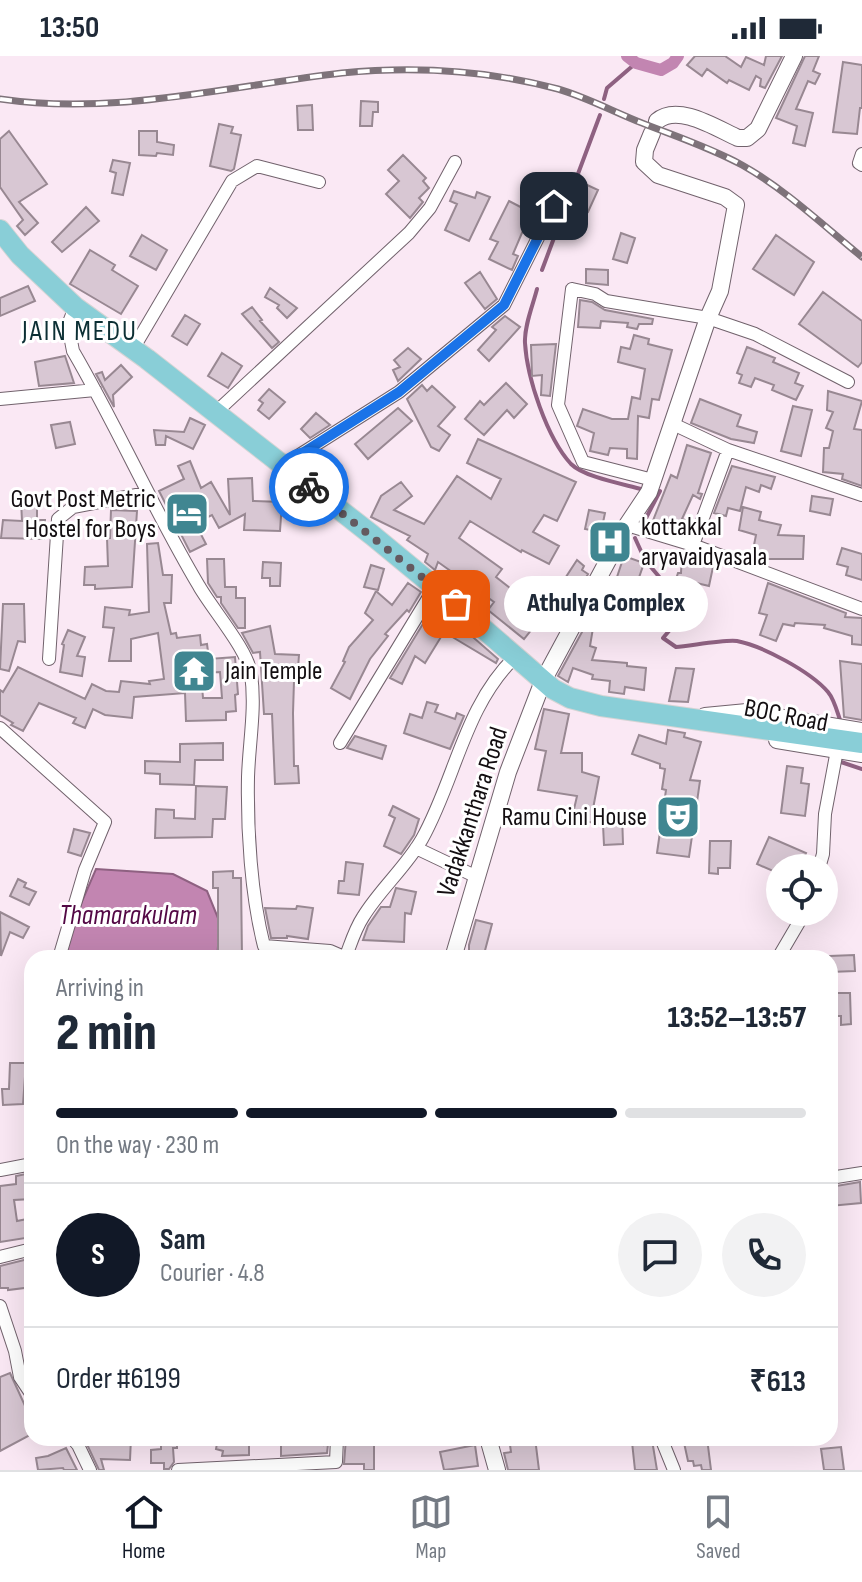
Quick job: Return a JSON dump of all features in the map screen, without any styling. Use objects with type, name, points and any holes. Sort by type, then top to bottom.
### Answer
[{"type":"main road","points":[[0,230],[20,255],[75,307],[282,466],[435,587],[543,681],[570,698],[675,718],[746,724],[862,743]]},
{"type":"street","name":"Vadakkanthara Road","points":[[455,950],[508,772],[543,681],[627,525],[649,492],[720,291],[736,205],[725,197],[658,175],[644,162],[645,150],[655,127],[668,114],[683,115],[738,138],[747,138],[758,129],[794,56]]},
{"type":"street","points":[[862,154],[859,163],[862,165]]},
{"type":"street","points":[[214,414],[409,233],[430,208],[455,162]]},
{"type":"street","points":[[133,349],[232,181],[257,166],[319,182]]},
{"type":"street","points":[[282,466],[399,392],[504,305],[554,206]]},
{"type":"street","points":[[653,480],[583,462],[576,448],[558,405],[572,289],[595,294],[606,301],[708,318],[755,334],[848,382]]},
{"type":"street","points":[[75,307],[68,325],[73,351],[147,493],[199,586],[240,648],[251,672],[250,852],[258,923],[264,946],[317,950]]},
{"type":"street","points":[[0,399],[95,390]]},
{"type":"street","points":[[673,424],[728,450],[862,495]]},
{"type":"street","points":[[693,545],[728,450]]},
{"type":"street","points":[[49,659],[58,519],[73,507],[147,493]]},
{"type":"street","points":[[627,525],[693,545],[862,609]]},
{"type":"street","points":[[340,743],[435,587]]},
{"type":"street","points":[[349,950],[362,918],[416,848],[446,791],[452,765],[478,706],[503,669],[516,656]]},
{"type":"street","points":[[675,718],[747,712],[862,731]]},
{"type":"street","name":"BOC Road","points":[[703,721],[737,733],[862,754]]},
{"type":"street","points":[[0,728],[105,822],[85,870],[61,950]]},
{"type":"street","points":[[823,854],[825,814],[837,750]]},
{"type":"street","points":[[416,848],[477,877]]},
{"type":"street","points":[[783,950],[797,926]]},
{"type":"street","points":[[0,1170],[24,1166]]},
{"type":"street","points":[[838,1177],[862,1173]]},
{"type":"street","points":[[0,1257],[24,1251]]},
{"type":"street","points":[[0,1306],[24,1383]]},
{"type":"street","points":[[76,1446],[90,1470]]},
{"type":"street","points":[[178,1470],[336,1466],[337,1446]]},
{"type":"street","points":[[490,1446],[497,1470]]},
{"type":"street","points":[[664,1446],[674,1470]]},
{"type":"water","name":"Thamarakulam","points":[[96,869],[173,874],[207,891],[220,923],[218,950],[66,950],[73,922]]},
{"type":"building","points":[[695,56],[725,56],[741,67],[746,57],[764,65],[766,56],[782,56],[765,88],[760,86],[761,79],[756,76],[749,90],[729,80],[727,83],[707,69],[702,76],[687,65]]},
{"type":"building","points":[[805,56],[819,56],[813,71],[820,74],[815,84],[808,81],[796,109],[813,113],[805,146],[793,143],[797,126],[776,118]]},
{"type":"building","points":[[843,62],[862,65],[862,108],[857,134],[833,132]]},
{"type":"building","points":[[361,101],[378,102],[378,112],[373,112],[372,126],[360,126]]},
{"type":"building","points":[[312,105],[313,130],[298,130],[297,106]]},
{"type":"building","points":[[219,124],[233,127],[231,133],[241,135],[231,171],[210,166]]},
{"type":"building","points":[[9,131],[47,184],[19,202],[38,223],[25,235],[17,226],[23,220],[0,187],[0,139]]},
{"type":"building","points":[[139,131],[157,131],[157,142],[174,145],[173,155],[139,155]]},
{"type":"building","points":[[403,155],[426,178],[423,181],[429,188],[419,198],[423,202],[410,218],[386,194],[399,181],[388,170]]},
{"type":"building","points":[[113,160],[130,163],[123,195],[112,193],[116,173],[110,171]]},
{"type":"building","points":[[585,184],[598,190],[588,212],[575,206]]},
{"type":"building","points":[[454,191],[475,198],[477,192],[490,197],[469,241],[445,230],[457,204],[450,201]]},
{"type":"building","points":[[509,201],[536,215],[529,230],[524,228],[513,254],[518,256],[512,270],[489,259],[498,242],[490,239]]},
{"type":"building","points":[[86,207],[99,221],[62,252],[52,242]]},
{"type":"building","points":[[621,233],[635,238],[627,263],[613,259]]},
{"type":"building","points":[[142,235],[167,250],[156,270],[130,256]]},
{"type":"building","points":[[776,235],[814,262],[794,295],[753,269]]},
{"type":"building","points":[[90,250],[115,265],[112,270],[138,286],[121,314],[70,284]]},
{"type":"building","points":[[586,269],[608,270],[608,285],[586,283]]},
{"type":"building","points":[[480,272],[497,299],[485,309],[465,283]]},
{"type":"building","points":[[28,286],[35,301],[0,316],[0,298]]},
{"type":"building","points":[[270,288],[297,308],[287,318],[277,308],[279,305],[265,297]]},
{"type":"building","points":[[823,292],[862,321],[862,362],[858,367],[799,324]]},
{"type":"building","points":[[580,300],[592,302],[605,310],[653,319],[652,324],[639,324],[637,329],[627,327],[628,323],[601,321],[600,328],[578,327]]},
{"type":"building","points":[[252,307],[279,342],[272,348],[242,314]]},
{"type":"building","points":[[185,315],[200,324],[187,345],[172,336]]},
{"type":"building","points":[[505,316],[520,327],[489,361],[478,350],[496,330],[492,327]]},
{"type":"building","points":[[634,335],[649,339],[648,344],[672,350],[659,400],[652,399],[649,418],[638,416],[637,459],[627,458],[627,449],[610,448],[608,455],[590,451],[594,433],[577,426],[583,409],[612,419],[628,419],[632,397],[640,399],[645,369],[618,362],[621,347],[630,349]]},
{"type":"building","points":[[556,344],[550,396],[541,395],[542,375],[532,376],[531,345]]},
{"type":"building","points":[[747,347],[775,358],[773,362],[799,373],[795,383],[803,386],[796,400],[772,390],[774,385],[755,378],[751,387],[739,383],[742,375],[737,373]]},
{"type":"building","points":[[408,348],[421,359],[398,381],[393,370],[400,367],[394,360]]},
{"type":"building","points":[[222,353],[242,366],[228,388],[208,376]]},
{"type":"building","points":[[65,356],[74,383],[39,386],[35,362]]},
{"type":"building","points":[[121,365],[132,377],[113,395],[114,407],[96,374],[102,372],[105,380]]},
{"type":"building","points":[[506,383],[527,404],[514,418],[507,410],[484,435],[465,419],[480,401],[484,405]]},
{"type":"building","points":[[422,385],[427,391],[432,386],[455,407],[438,426],[450,435],[439,451],[431,447],[407,399]]},
{"type":"building","points":[[269,389],[285,402],[269,419],[258,410],[263,403],[259,400]]},
{"type":"building","points":[[828,391],[862,401],[854,429],[862,430],[862,486],[842,479],[843,474],[823,472],[824,448],[829,448],[833,431],[826,428],[833,412],[827,410]]},
{"type":"building","points":[[700,399],[741,415],[737,426],[757,432],[754,443],[731,439],[691,423]]},
{"type":"building","points":[[793,406],[812,410],[801,456],[781,451]]},
{"type":"building","points":[[398,408],[412,421],[368,459],[355,444]]},
{"type":"building","points":[[316,413],[330,425],[310,438],[301,429]]},
{"type":"building","points":[[190,418],[205,425],[193,449],[166,436],[165,445],[156,445],[154,430],[184,432]]},
{"type":"building","points":[[70,422],[75,444],[56,448],[51,425]]},
{"type":"building","points":[[478,439],[576,482],[557,521],[544,515],[533,532],[559,546],[549,564],[521,552],[470,521],[459,538],[502,569],[496,577],[538,610],[549,582],[560,586],[577,560],[584,566],[582,570],[588,574],[575,598],[562,588],[555,605],[552,604],[524,639],[488,610],[494,602],[438,562],[435,570],[425,562],[428,554],[407,540],[410,536],[371,517],[381,496],[401,482],[412,496],[394,510],[424,524],[457,476],[491,499],[501,479],[467,463]]},
{"type":"building","points":[[687,445],[711,453],[698,493],[702,494],[700,499],[693,495],[682,519],[691,522],[687,534],[652,523],[671,475],[677,478]]},
{"type":"building","points":[[190,461],[201,488],[211,482],[230,515],[228,479],[252,478],[253,501],[282,502],[280,531],[244,530],[245,514],[219,528],[212,515],[195,523],[206,544],[190,552],[159,491],[184,479],[178,466]]},
{"type":"building","points":[[732,466],[775,477],[771,489],[761,485],[759,492],[746,487],[740,511],[728,508],[726,516],[714,513]]},
{"type":"building","points":[[812,496],[833,499],[830,515],[810,511]]},
{"type":"building","points":[[37,499],[37,520],[45,520],[44,539],[1,538],[3,520],[22,521],[21,500]]},
{"type":"building","points":[[743,507],[761,512],[759,520],[781,525],[778,535],[804,536],[803,559],[767,559],[752,555],[756,535],[739,530]]},
{"type":"building","points":[[111,510],[137,511],[132,587],[95,589],[95,585],[84,585],[85,567],[108,566],[107,538],[110,538]]},
{"type":"building","points":[[589,510],[605,513],[601,532],[585,529]]},
{"type":"building","points":[[158,543],[163,575],[172,575],[171,603],[164,603],[171,634],[176,633],[177,638],[200,635],[201,645],[207,644],[209,659],[235,657],[236,711],[226,712],[226,720],[186,721],[185,693],[134,697],[132,718],[105,715],[93,709],[85,728],[73,723],[76,718],[39,703],[23,731],[11,725],[13,723],[0,715],[0,690],[3,692],[18,667],[85,699],[92,684],[106,691],[119,692],[121,681],[150,684],[149,681],[164,679],[158,633],[131,639],[131,661],[109,661],[114,628],[103,627],[105,607],[130,610],[129,615],[149,612],[147,544]],"holes":[[[220,672],[222,698],[203,698],[201,673]]]},
{"type":"building","points":[[842,548],[862,554],[862,580],[846,575],[848,567],[837,564]]},
{"type":"building","points":[[682,553],[712,562],[709,586],[688,581],[686,588],[674,585],[678,573],[681,573]]},
{"type":"building","points":[[624,556],[644,563],[635,589],[632,588],[628,611],[607,607]]},
{"type":"building","points":[[207,559],[224,559],[225,587],[236,587],[236,598],[245,598],[245,628],[238,628],[221,603],[221,597],[217,597],[208,583]]},
{"type":"building","points":[[263,562],[281,563],[280,586],[270,586],[270,578],[262,578]]},
{"type":"building","points":[[371,565],[384,569],[378,590],[364,587]]},
{"type":"building","points":[[408,583],[421,592],[409,612],[407,610],[385,634],[388,636],[370,659],[350,699],[331,688],[349,647],[373,620],[365,613],[376,591],[392,605]]},
{"type":"building","points":[[768,583],[846,613],[845,617],[862,618],[862,645],[852,644],[852,636],[824,628],[825,625],[783,624],[776,641],[760,635],[767,615],[759,613]]},
{"type":"building","points":[[3,604],[24,604],[25,642],[18,641],[9,671],[0,669]]},
{"type":"building","points":[[435,604],[498,659],[496,663],[444,632],[425,663],[415,656],[402,684],[390,678]]},
{"type":"building","points":[[588,621],[594,622],[590,646],[596,648],[592,660],[646,668],[644,690],[625,687],[624,694],[609,692],[610,681],[592,679],[593,675],[573,668],[568,682],[558,676]]},
{"type":"building","points":[[270,626],[275,654],[299,655],[293,713],[294,766],[298,766],[299,783],[275,784],[272,714],[264,714],[260,652],[253,653],[242,633]]},
{"type":"building","points":[[68,630],[85,637],[77,656],[85,657],[82,676],[60,672],[62,644]]},
{"type":"building","points":[[840,661],[862,664],[862,720],[844,717]]},
{"type":"building","points":[[676,668],[694,669],[688,702],[669,701]]},
{"type":"building","points":[[427,702],[438,705],[435,712],[455,719],[457,713],[464,716],[450,749],[404,733],[410,714],[422,718]]},
{"type":"building","points":[[544,709],[569,714],[561,753],[582,753],[582,772],[599,777],[592,814],[622,813],[623,844],[604,845],[603,825],[572,818],[577,796],[538,790],[546,751],[535,749]]},
{"type":"building","points":[[668,730],[685,733],[684,737],[701,742],[690,780],[700,781],[689,857],[657,853],[666,790],[662,789],[665,769],[660,768],[660,764],[632,754],[639,735],[666,744]]},
{"type":"building","points":[[355,736],[386,746],[382,759],[347,748]]},
{"type":"building","points":[[223,743],[223,760],[195,760],[194,785],[160,784],[160,774],[145,773],[145,761],[180,762],[180,744]]},
{"type":"building","points":[[787,766],[803,768],[801,783],[809,784],[805,816],[781,813]]},
{"type":"building","points":[[196,786],[227,787],[225,819],[213,819],[212,837],[155,838],[156,809],[174,810],[174,818],[195,819]]},
{"type":"building","points":[[393,806],[419,819],[414,835],[401,854],[384,846],[395,818],[389,815]]},
{"type":"building","points":[[74,829],[90,833],[81,856],[68,852]]},
{"type":"building","points":[[769,837],[806,853],[766,854],[766,868],[757,864]]},
{"type":"building","points":[[710,841],[731,841],[730,868],[718,868],[718,874],[709,873]]},
{"type":"building","points":[[346,862],[363,864],[359,895],[338,893],[339,881],[344,881]]},
{"type":"building","points":[[233,871],[233,878],[241,878],[242,950],[218,950],[218,888],[213,888],[213,872]]},
{"type":"building","points":[[18,879],[26,883],[24,887],[36,892],[29,905],[10,896]]},
{"type":"building","points":[[396,888],[416,892],[411,914],[405,913],[404,942],[363,940],[381,907],[390,907]]},
{"type":"building","points":[[297,906],[313,908],[308,939],[287,936],[271,938],[265,908],[296,909]]},
{"type":"building","points":[[0,912],[29,927],[23,938],[10,932],[1,956]]},
{"type":"building","points":[[476,920],[492,924],[485,950],[469,950]]},
{"type":"building","points":[[854,955],[855,971],[838,972],[838,956]]},
{"type":"building","points":[[838,993],[850,993],[851,1024],[841,1025],[841,1016],[838,1016]]},
{"type":"building","points":[[10,1063],[24,1063],[23,1104],[3,1105],[2,1089],[9,1089]]},
{"type":"building","points":[[24,1174],[24,1199],[14,1200],[17,1221],[24,1220],[24,1238],[0,1242],[0,1186],[16,1184],[16,1176]]},
{"type":"building","points":[[860,1182],[861,1203],[838,1205],[838,1186]]},
{"type":"building","points":[[24,1260],[24,1288],[0,1288],[0,1266]]},
{"type":"building","points":[[10,1373],[24,1404],[24,1438],[0,1451],[0,1377]]},
{"type":"building","points":[[88,1446],[131,1446],[130,1460],[101,1459],[104,1470],[99,1470]]},
{"type":"building","points":[[161,1446],[177,1446],[173,1448],[174,1462],[169,1469],[164,1469],[164,1463],[151,1463],[151,1450],[161,1449]]},
{"type":"building","points":[[217,1446],[249,1446],[249,1455],[222,1456],[223,1451],[216,1449]]},
{"type":"building","points":[[281,1446],[328,1446],[327,1453],[281,1456]]},
{"type":"building","points":[[345,1446],[374,1446],[374,1470],[364,1470],[364,1464],[344,1464]]},
{"type":"building","points":[[475,1446],[478,1466],[444,1470],[440,1452]]},
{"type":"building","points":[[510,1446],[536,1446],[539,1470],[508,1470],[504,1453],[511,1452]]},
{"type":"building","points":[[632,1446],[653,1446],[657,1470],[635,1470]]},
{"type":"building","points":[[685,1446],[708,1446],[711,1470],[702,1470],[701,1465],[694,1466],[693,1461],[688,1461]]},
{"type":"building","points":[[841,1447],[844,1470],[824,1470],[821,1449]]},
{"type":"building","points":[[66,1448],[77,1470],[38,1470],[36,1458]]},
{"type":"waterway","points":[[627,56],[636,63],[661,70],[678,56]]},
{"type":"waterway","points":[[604,99],[607,88],[636,63]]},
{"type":"waterway","points":[[542,270],[600,115]]},
{"type":"waterway","points":[[537,289],[525,343],[534,390],[546,424],[562,453],[577,469],[604,480],[641,489]]},
{"type":"waterway","points":[[645,520],[660,491]]},
{"type":"waterway","points":[[635,538],[645,560],[677,598],[680,618],[663,638],[676,647],[737,641],[773,654],[820,684],[832,698],[840,720]]},
{"type":"waterway","points":[[841,762],[862,769]]},
{"type":"railway","points":[[0,99],[43,103],[129,102],[369,71],[451,71],[505,78],[568,92],[730,159],[789,196],[862,257]]},
{"type":"way so far","points":[[309,487],[456,604]]},
{"type":"place","name":"Govt Post Metric Hostel for Boys","points":[[187,514]]},
{"type":"place","name":"kottakkal aryavaidyasala","points":[[610,542]]},
{"type":"place","name":"Athulya Complex","points":[[456,604]]},
{"type":"place","name":"Jain Temple","points":[[194,671]]},
{"type":"place","name":"Ramu Cini House","points":[[678,817]]},
{"type":"district","name":"JAIN MEDU","points":[[80,331]]},
{"type":"route","points":[[309,487],[282,466],[399,392],[504,305],[554,206]]}]
